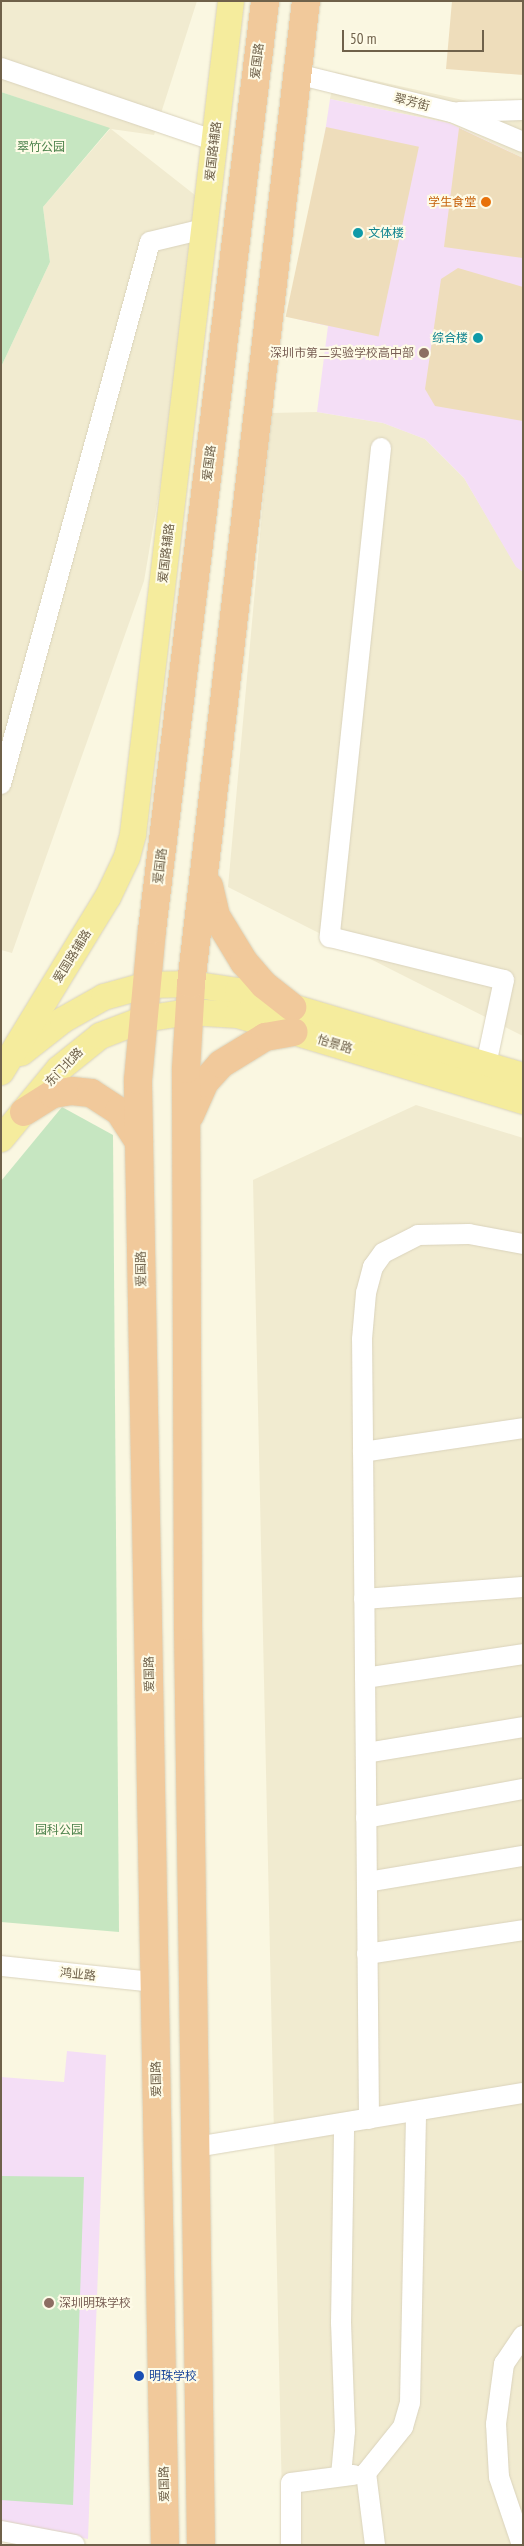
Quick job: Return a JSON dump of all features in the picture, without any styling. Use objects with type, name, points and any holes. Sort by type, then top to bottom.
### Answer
[{"type":"highway","name":"爱国路","points":[[165,2545],[138,1080],[147,985],[265,1]]},
{"type":"highway","points":[[201,2545],[188,1626],[186,1129],[189,1012],[306,1]]},
{"type":"highway","points":[[186,1129],[194,1103],[221,1064],[293,1020],[228,938],[211,900],[207,865]]},
{"type":"highway","points":[[24,1112],[53,1094],[72,1091],[90,1093],[119,1111],[139,1144]]},
{"type":"main road","name":"爱国路辅路","points":[[1,1074],[108,897],[127,857],[231,1]]},
{"type":"main road","name":"怡景路","points":[[147,985],[191,984],[224,988],[293,1020],[523,1101]]},
{"type":"main road","points":[[1,1074],[42,1035],[85,1005],[118,991],[147,985]]},
{"type":"main road","name":"怡景路","points":[[144,1019],[189,1012],[293,1020],[486,1065],[523,1076]]},
{"type":"main road","name":"东门北路","points":[[1,1139],[80,1050],[100,1036],[144,1019]]},
{"type":"street","points":[[1,68],[215,141]]},
{"type":"street","name":"翠芳街","points":[[297,74],[452,112],[523,142]]},
{"type":"street","points":[[452,112],[523,110]]},
{"type":"street","points":[[1,784],[150,242],[204,229]]},
{"type":"street","points":[[381,448],[330,937],[504,980],[486,1065]]},
{"type":"street","points":[[369,2119],[362,1339],[366,1294],[373,1266],[383,1253],[418,1236],[448,1232],[523,1244]]},
{"type":"street","points":[[363,1452],[523,1428]]},
{"type":"street","points":[[364,1599],[523,1587]]},
{"type":"street","points":[[365,1678],[523,1654]]},
{"type":"street","points":[[366,1753],[523,1727]]},
{"type":"street","points":[[366,1818],[523,1789]]},
{"type":"street","points":[[367,1882],[523,1856]]},
{"type":"street","points":[[367,1954],[523,1930]]},
{"type":"street","name":"鸿业路","points":[[1,1966],[154,1982]]},
{"type":"street","points":[[196,2148],[523,2093]]},
{"type":"street","points":[[292,2545],[291,2483],[366,2473],[403,2427],[410,2403],[416,2111]]},
{"type":"street","points":[[341,2476],[345,2431],[340,2323],[344,2123]]},
{"type":"street","points":[[522,2545],[499,2477],[496,2424],[504,2364],[523,2336]]},
{"type":"street","points":[[366,2473],[375,2545]]},
{"type":"street","points":[[1,2531],[75,2545]]},
{"type":"shaded area","points":[[1,1],[197,1],[154,135],[111,129],[200,199],[190,310],[144,581],[12,953],[1,950],[1,367],[50,262],[43,207],[110,129],[1,92]]},
{"type":"shaded area","points":[[335,72],[523,113],[523,158],[449,123],[330,99]]},
{"type":"shaded area","name":"深圳市第二实验学校高中部","points":[[330,99],[449,123],[523,158],[523,572],[516,567],[464,478],[425,439],[383,423],[317,412],[328,326],[297,319]]},
{"type":"shaded area","points":[[317,412],[383,423],[425,439],[464,478],[516,566],[523,572],[523,1036],[228,887],[271,413]]},
{"type":"shaded area","points":[[416,1105],[523,1138],[523,2545],[283,2545],[253,1180]]},
{"type":"shaded area","name":"深圳明珠学校","points":[[67,2051],[106,2055],[88,2539],[1,2524],[1,2077],[64,2082]]},
{"type":"green space","name":"翠竹公园","points":[[1,92],[110,128],[43,207],[50,262],[1,367]]},
{"type":"green space","name":"园科公园","points":[[62,1107],[113,1135],[119,1932],[1,1922],[1,1181]]},
{"type":"green space","points":[[1,2176],[84,2177],[73,2505],[1,2500]]},
{"type":"building","points":[[452,1],[523,1],[523,75],[446,69]]},
{"type":"building","name":"文体楼","points":[[326,127],[419,147],[379,337],[286,317]]},
{"type":"building","name":"学生食堂","points":[[459,128],[523,158],[523,258],[444,247]]},
{"type":"building","name":"综合楼","points":[[458,268],[523,287],[523,421],[435,406],[425,389],[441,279]]},
{"type":"place","name":"学生食堂","points":[[486,202]]},
{"type":"place","name":"文体楼","points":[[358,233]]},
{"type":"place","name":"综合楼","points":[[478,338]]},
{"type":"place","name":"深圳市第二实验学校高中部","points":[[424,353]]},
{"type":"place","name":"深圳明珠学校","points":[[49,2303]]},
{"type":"place","name":"明珠学校","points":[[139,2376]]}]
